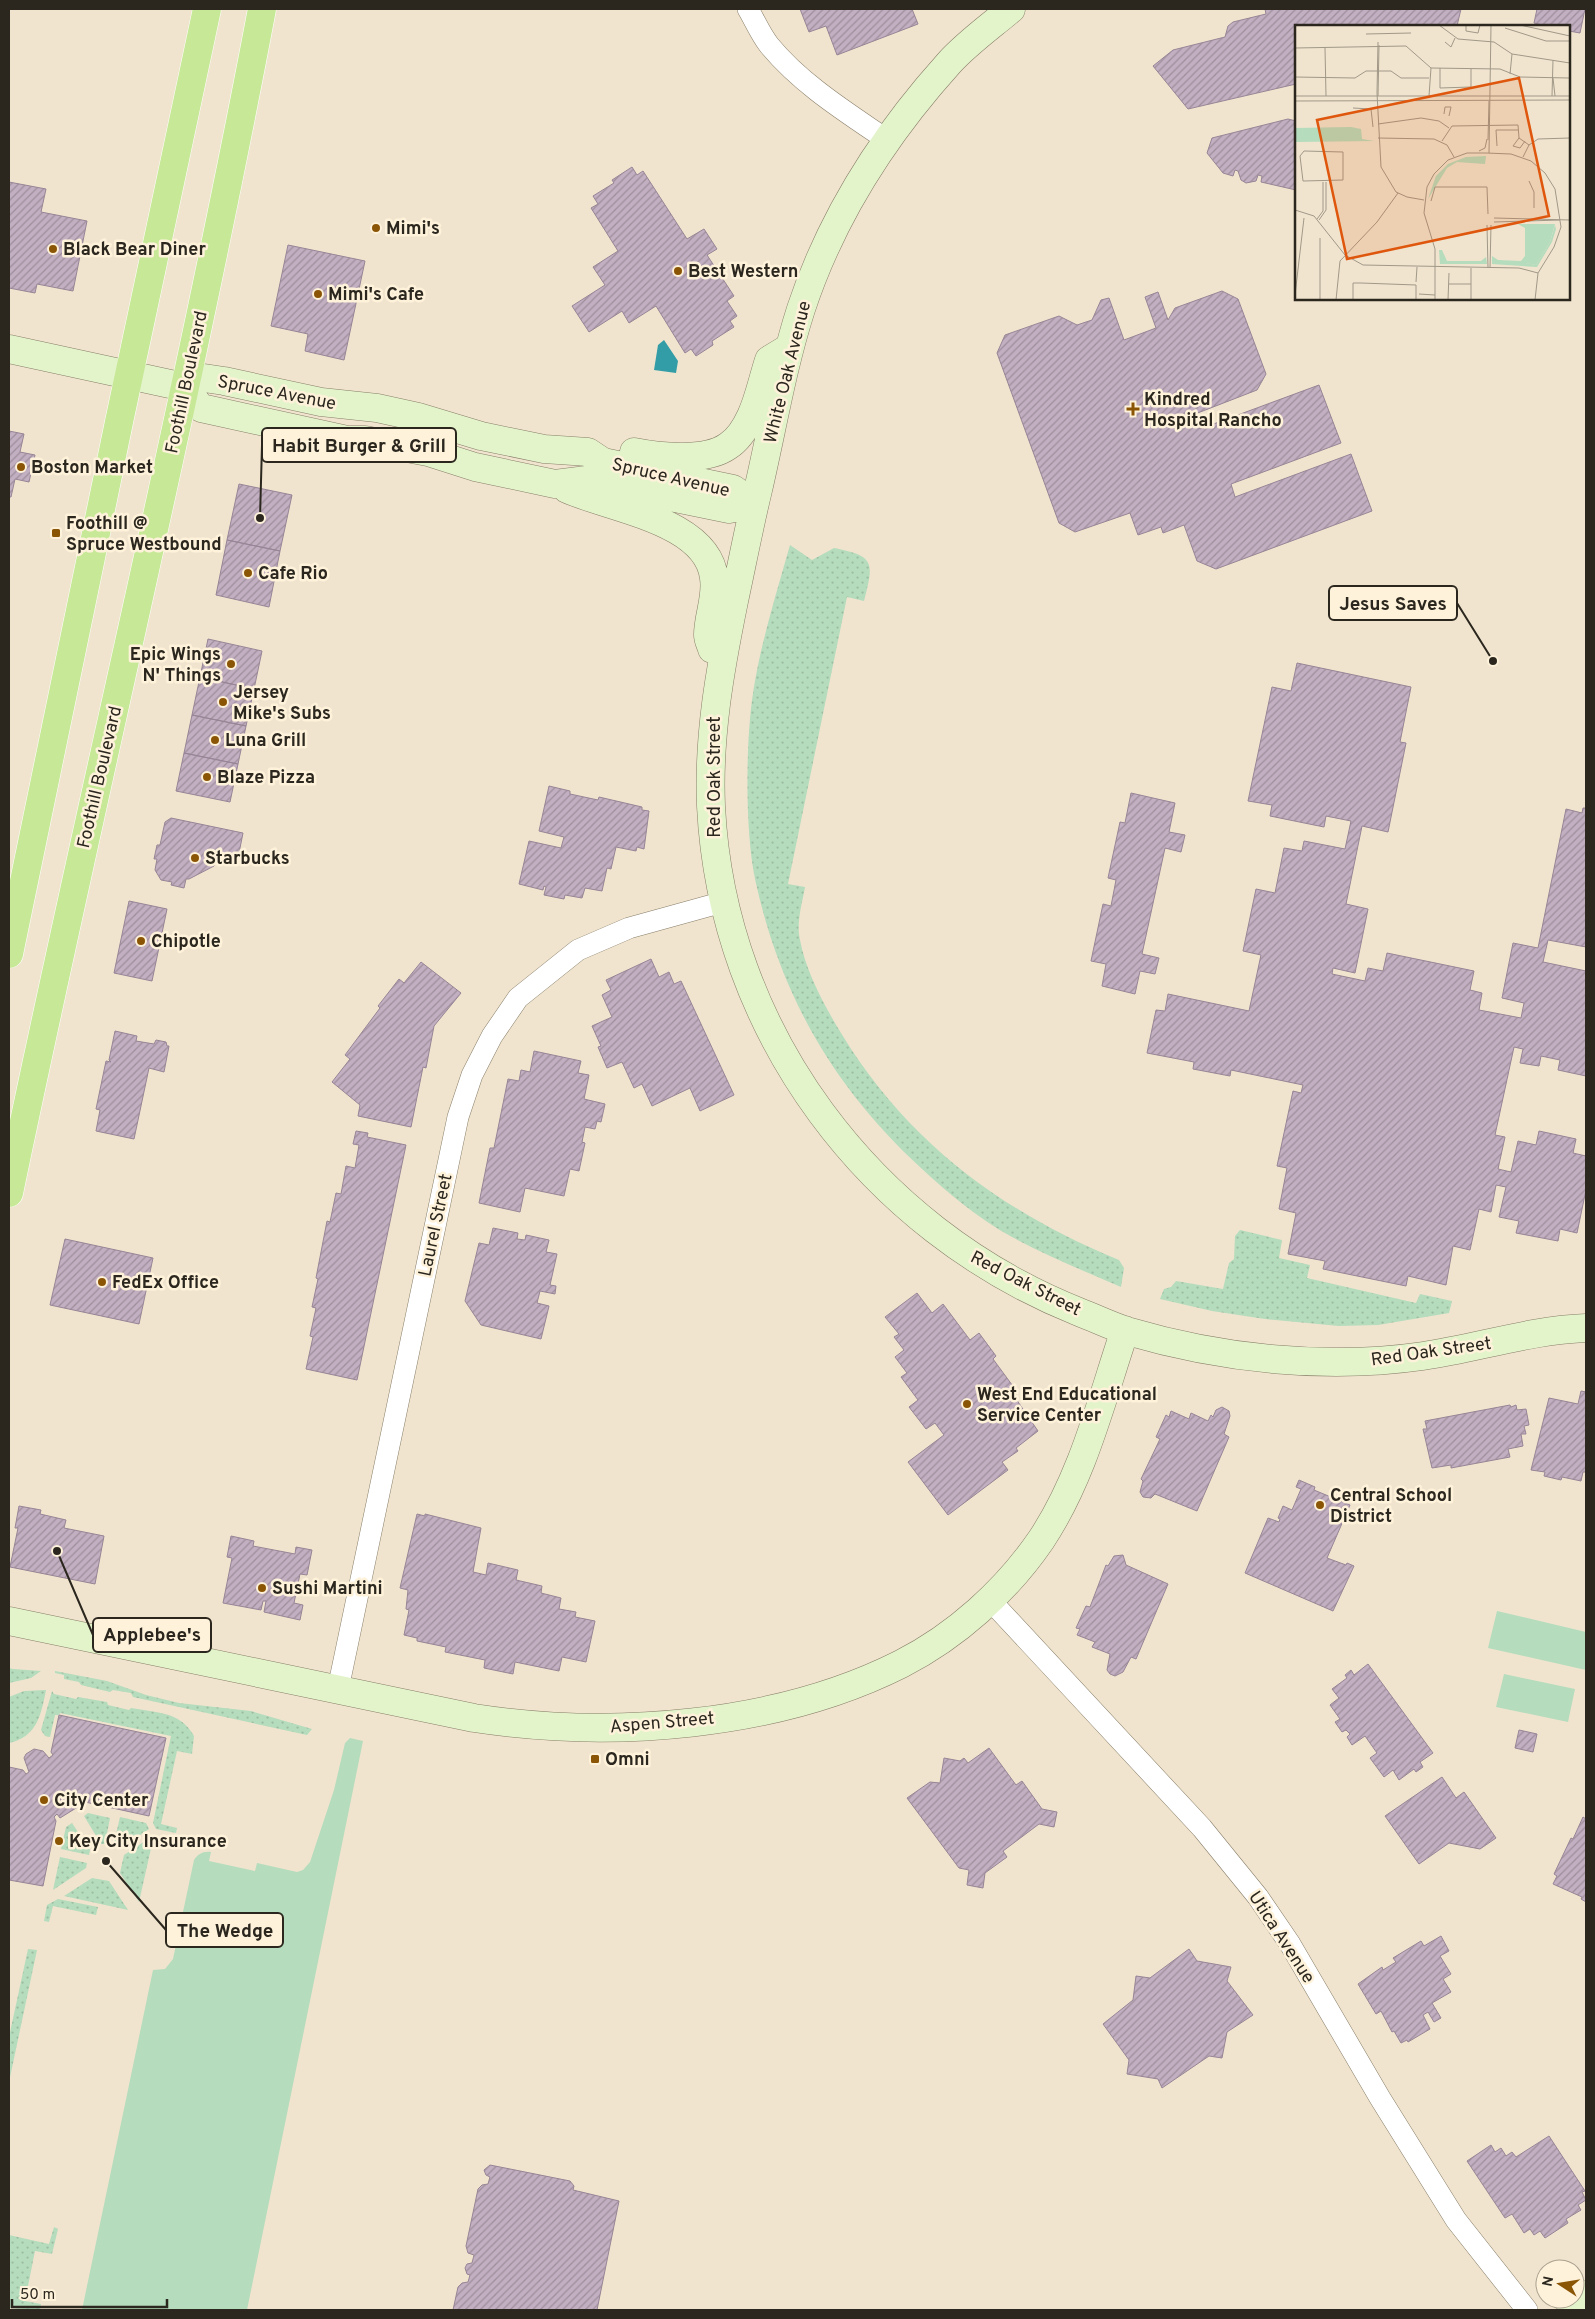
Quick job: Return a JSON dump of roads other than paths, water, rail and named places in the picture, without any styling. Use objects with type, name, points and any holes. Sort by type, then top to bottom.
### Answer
[{"type":"main road","points":[[9,954],[207,9]]},
{"type":"main road","name":"Foothill Boulevard","points":[[9,1193],[236,144],[262,9]]},
{"type":"street","points":[[748,9],[769,45],[796,72],[820,94],[887,140]]},
{"type":"street","name":"White Oak Avenue","points":[[754,504],[790,347],[802,307],[820,262],[848,202],[887,140],[952,60],[1011,9]]},
{"type":"street","points":[[588,452],[606,448],[657,456],[688,456],[714,453],[728,447],[741,434],[752,414],[769,360],[790,347]]},
{"type":"street","points":[[9,349],[184,387]]},
{"type":"street","name":"Spruce Avenue","points":[[204,378],[321,402],[385,410],[418,417],[481,436],[544,449],[588,452],[603,462],[733,489],[754,504],[729,509],[587,480],[555,484],[475,467],[428,452],[365,440],[347,440],[221,414],[201,408],[184,387],[204,378]]},
{"type":"street","points":[[555,484],[583,496],[666,524],[694,540],[706,552],[712,564],[715,580],[707,636],[720,670]]},
{"type":"street","name":"Red Oak Street","points":[[754,504],[720,670],[712,730],[711,804],[714,843],[723,902],[745,973],[776,1042],[814,1104],[861,1163],[919,1218],[984,1265],[1054,1302],[1125,1330],[1202,1349],[1266,1359],[1351,1362],[1420,1356],[1508,1339],[1586,1328]]},
{"type":"street","name":"Laurel Street","points":[[338,1689],[458,1117],[472,1075],[492,1036],[518,998],[578,950],[629,928],[723,902]]},
{"type":"street","name":"Aspen Street","points":[[9,1621],[474,1718],[534,1726],[616,1728],[701,1721],[791,1703],[867,1679],[902,1664],[934,1644],[990,1600],[1016,1572],[1040,1541],[1069,1490],[1084,1455],[1125,1330]]},
{"type":"street","name":"Utica Avenue","points":[[990,1600],[1202,1828],[1258,1897],[1290,1944],[1380,2098],[1456,2220],[1527,2310]]},
{"type":"street","points":[[1571,2310],[1586,2295]]},
{"type":"water","points":[[664,340],[678,361],[676,373],[654,370],[658,345]]},
{"type":"place","name":"Mimi's","points":[[376,228]]},
{"type":"place","name":"Black Bear Diner","points":[[53,249]]},
{"type":"place","name":"Best Western","points":[[678,271]]},
{"type":"place","name":"Mimi's Cafe","points":[[318,294]]},
{"type":"place","name":"Kindred Hospital Rancho","points":[[1133,409]]},
{"type":"place","name":"Boston Market","points":[[21,467]]},
{"type":"place","name":"Habit Burger & Grill","points":[[260,518]]},
{"type":"place","name":"Foothill @ Spruce Westbound","points":[[56,533]]},
{"type":"place","name":"Cafe Rio","points":[[248,573]]},
{"type":"place","name":"Jesus Saves","points":[[1493,661]]},
{"type":"place","name":"Epic Wings N' Things","points":[[231,664]]},
{"type":"place","name":"Jersey Mike's Subs","points":[[223,702]]},
{"type":"place","name":"Luna Grill","points":[[215,740]]},
{"type":"place","name":"Blaze Pizza","points":[[207,777]]},
{"type":"place","name":"Starbucks","points":[[195,858]]},
{"type":"place","name":"Chipotle","points":[[141,941]]},
{"type":"place","name":"FedEx Office","points":[[102,1282]]},
{"type":"place","name":"West End Educational Service Center","points":[[967,1404]]},
{"type":"place","name":"Central School District","points":[[1320,1505]]},
{"type":"place","name":"Applebee's","points":[[57,1551]]},
{"type":"place","name":"Sushi Martini","points":[[262,1588]]},
{"type":"place","name":"Omni","points":[[595,1759]]},
{"type":"place","name":"City Center","points":[[44,1800]]},
{"type":"place","name":"Key City Insurance","points":[[59,1841]]},
{"type":"place","name":"The Wedge","points":[[106,1861]]}]
